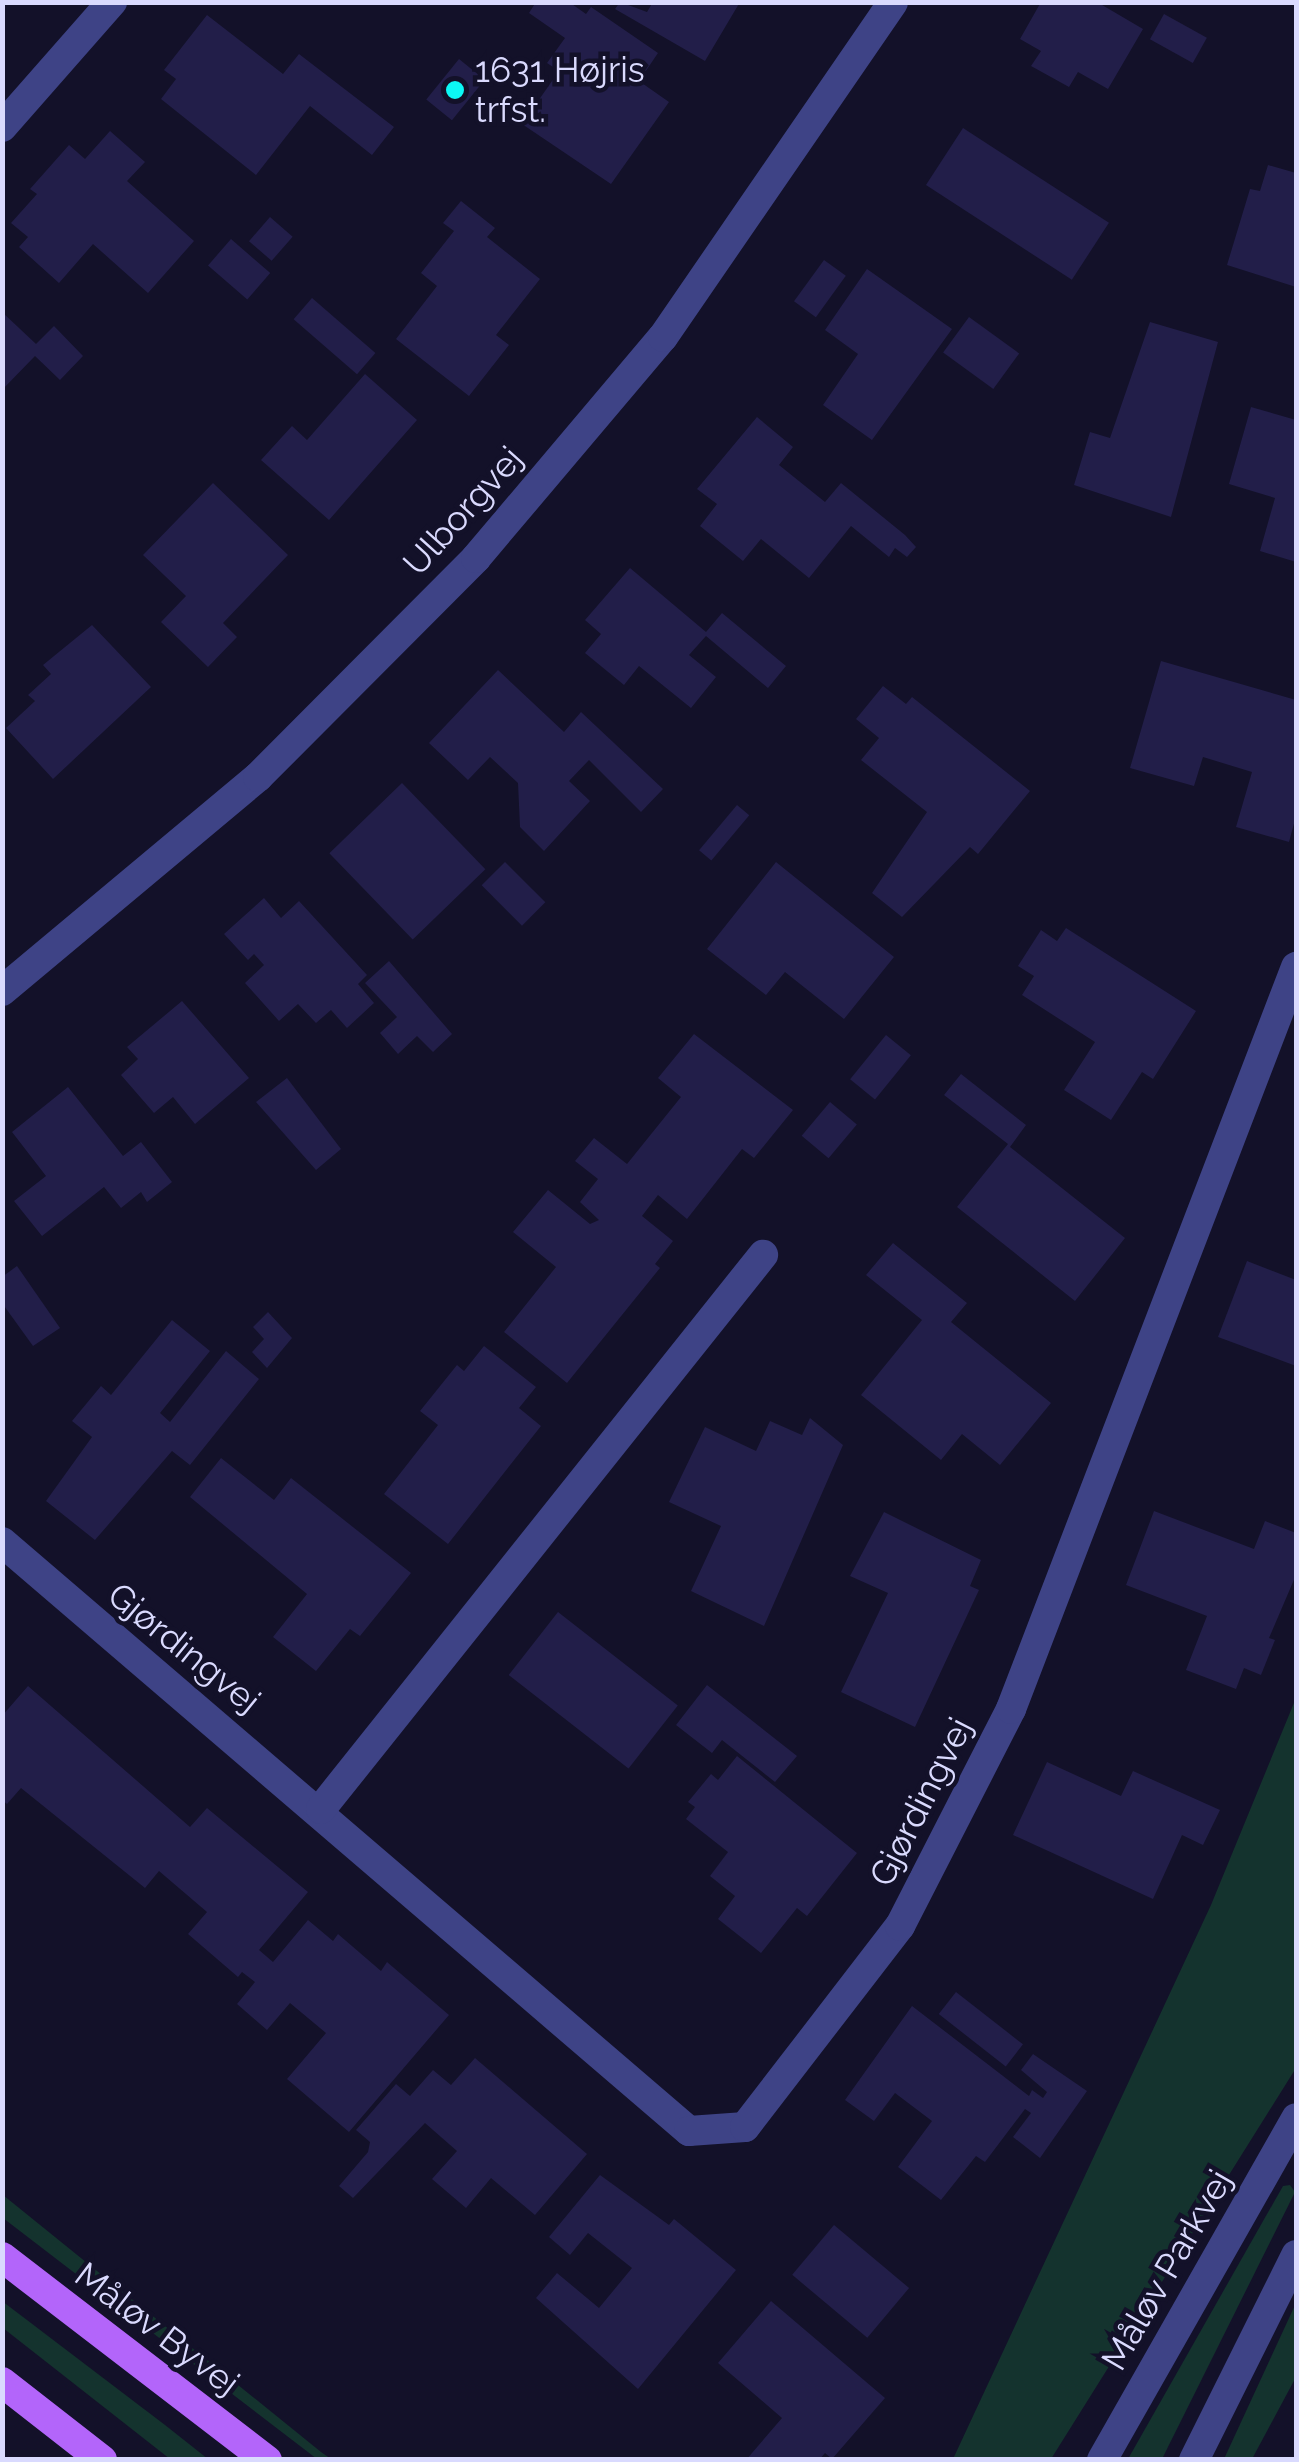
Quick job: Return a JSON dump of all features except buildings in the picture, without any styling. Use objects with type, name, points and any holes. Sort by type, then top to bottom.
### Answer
[{"type":"main road","name":"Måløv Byvej","points":[[2,2257],[267,2460]]},
{"type":"main road","points":[[2,2382],[102,2460]]},
{"type":"street","points":[[2,127],[112,2]]},
{"type":"street","name":"Ulborgvej","points":[[2,990],[258,777],[476,558],[663,337],[893,2]]},
{"type":"street","name":"Gjørdingvej","points":[[2,1542],[321,1809],[689,2130],[745,2126],[900,1926],[1011,1708],[1296,967]]},
{"type":"street","points":[[321,1809],[763,1255]]},
{"type":"street","name":"Måløv Parkvej","points":[[1102,2460],[1296,2118]]},
{"type":"street","points":[[1194,2460],[1296,2255]]},
{"type":"green space","points":[[1296,1698],[1296,2068],[1051,2459],[953,2459],[1211,1905]]},
{"type":"green space","points":[[1290,2185],[1295,2192],[1162,2459],[1128,2459],[1283,2186]]},
{"type":"green space","points":[[3,2195],[331,2459],[317,2459],[3,2218]]},
{"type":"green space","points":[[2,2301],[208,2459],[170,2459],[3,2328]]},
{"type":"green space","points":[[1296,2303],[1296,2377],[1252,2459],[1224,2459]]},
{"type":"place","name":"1631 Højris trfst.","points":[[455,90]]}]
